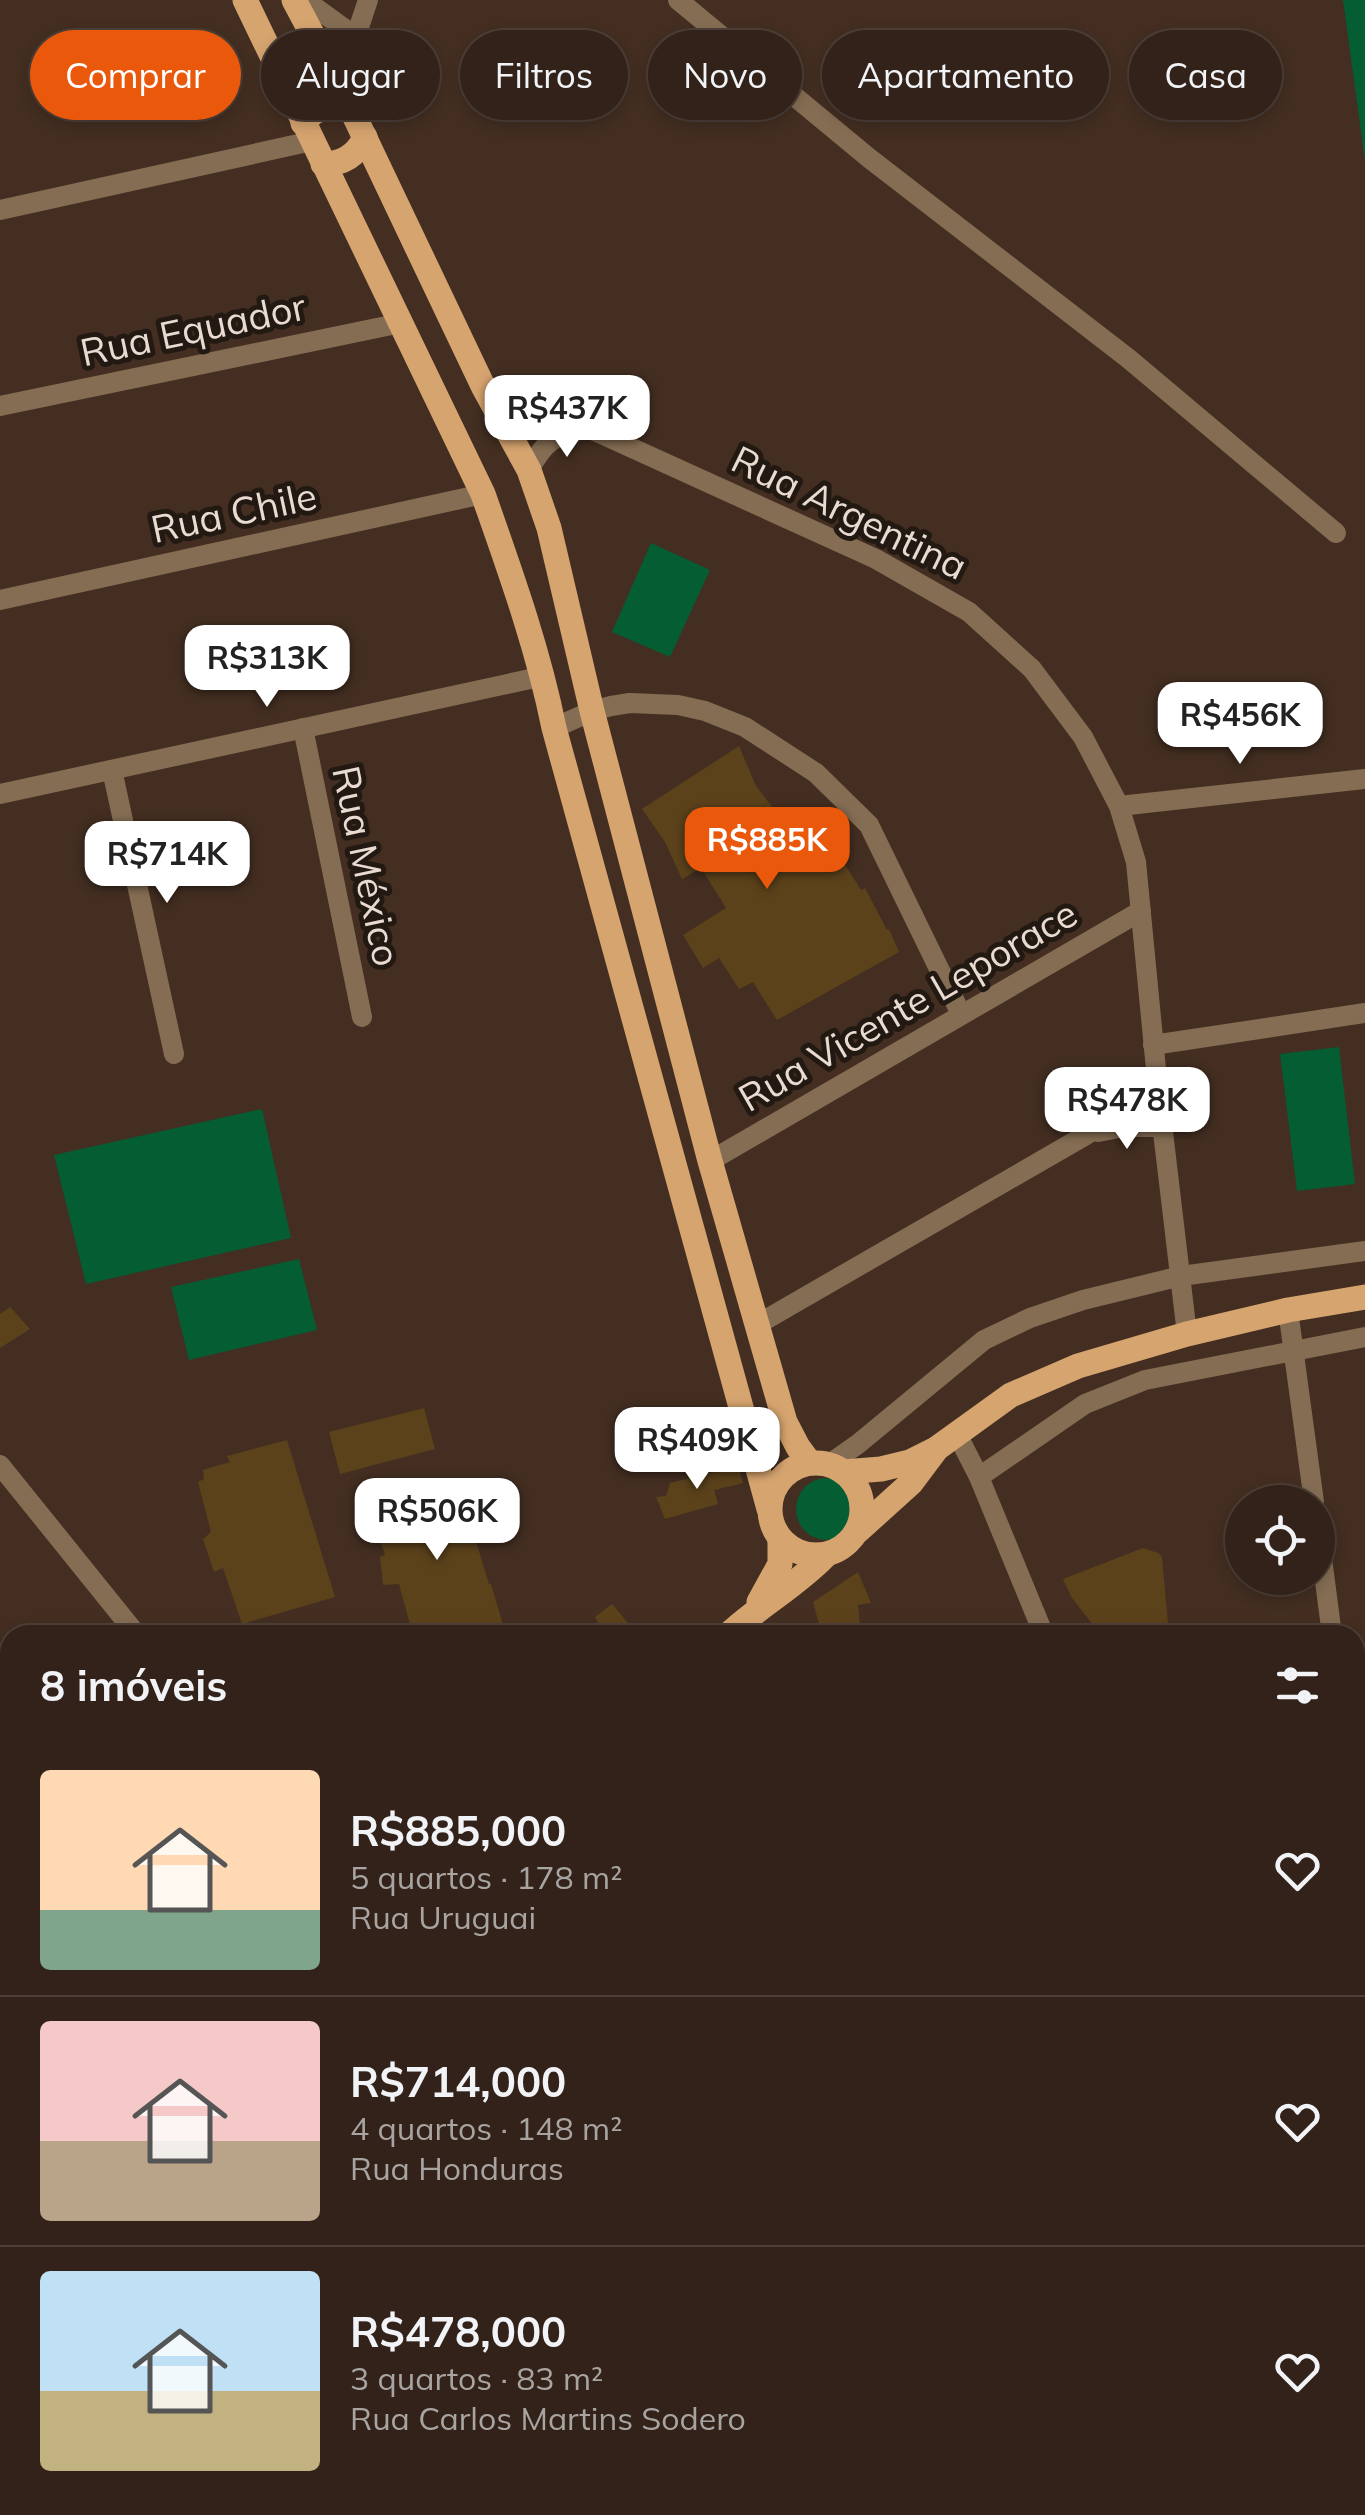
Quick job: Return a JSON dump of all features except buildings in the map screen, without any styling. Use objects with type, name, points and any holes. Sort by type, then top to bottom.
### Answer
[{"type":"main road","points":[[244,0],[483,494],[544,676],[554,728],[780,1539],[780,1564],[754,1611]]},
{"type":"main road","points":[[294,0],[310,30]]},
{"type":"main road","points":[[309,120],[312,143]]},
{"type":"main road","points":[[357,120],[483,386],[529,470],[549,528],[592,711],[710,1160],[785,1422],[798,1447],[856,1484],[864,1508],[859,1530]]},
{"type":"main road","points":[[312,143],[341,162],[362,145],[365,137]]},
{"type":"main road","points":[[769,1508],[774,1487],[790,1469],[881,1469],[910,1462],[1011,1395],[1078,1366],[1187,1334],[1365,1297]]},
{"type":"main road","points":[[780,1539],[811,1556],[842,1549],[910,1484],[946,1441]]},
{"type":"main road","points":[[739,1625],[824,1556]]},
{"type":"street","points":[[305,0],[345,30]]},
{"type":"street","points":[[359,30],[368,0]]},
{"type":"street","points":[[678,0],[870,158],[1129,360],[1336,532]]},
{"type":"street","points":[[0,210],[312,143]]},
{"type":"street","name":"Rua Equador","points":[[0,406],[400,323]]},
{"type":"street","name":"Rua Argentina","points":[[483,386],[588,428],[876,559],[969,612],[1032,669],[1083,738],[1120,806],[1136,862],[1187,1334]]},
{"type":"street","points":[[529,470],[540,449],[559,434],[588,428]]},
{"type":"street","name":"Rua Chile","points":[[0,600],[483,494]]},
{"type":"street","points":[[0,794],[544,676]]},
{"type":"street","points":[[554,728],[592,711],[630,704],[678,705],[745,727],[816,774],[869,825],[961,1014]]},
{"type":"street","name":"Rua México","points":[[303,728],[362,1017]]},
{"type":"street","points":[[112,770],[174,1054]]},
{"type":"street","points":[[1120,806],[1365,779]]},
{"type":"street","name":"Rua Vicente Leporace","points":[[710,1160],[1141,911]]},
{"type":"street","points":[[1153,1045],[1365,1013]]},
{"type":"street","points":[[758,1324],[1158,1090]]},
{"type":"street","points":[[1086,1135],[1124,1127],[1164,1127]]},
{"type":"street","points":[[826,1466],[984,1340],[1030,1318],[1083,1300],[1181,1276],[1365,1251]]},
{"type":"street","points":[[1288,1310],[1312,1485]]},
{"type":"street","points":[[978,1477],[1085,1404],[1145,1380],[1365,1337]]},
{"type":"street","points":[[946,1441],[978,1477],[1040,1625]]},
{"type":"street","points":[[0,1465],[129,1625]]},
{"type":"street","points":[[1327,1595],[1331,1625]]},
{"type":"green space","points":[[1343,0],[1365,0],[1365,161]]},
{"type":"green space","points":[[651,543],[710,570],[670,657],[612,632]]},
{"type":"green space","points":[[1339,1047],[1355,1184],[1297,1191],[1280,1054]]},
{"type":"green space","points":[[262,1109],[291,1238],[86,1284],[54,1155]]},
{"type":"green space","points":[[299,1259],[317,1330],[189,1360],[171,1287]]},
{"type":"green space","points":[[827,1478],[849,1487],[858,1509],[849,1531],[827,1540],[805,1531],[796,1509],[805,1487]]}]
